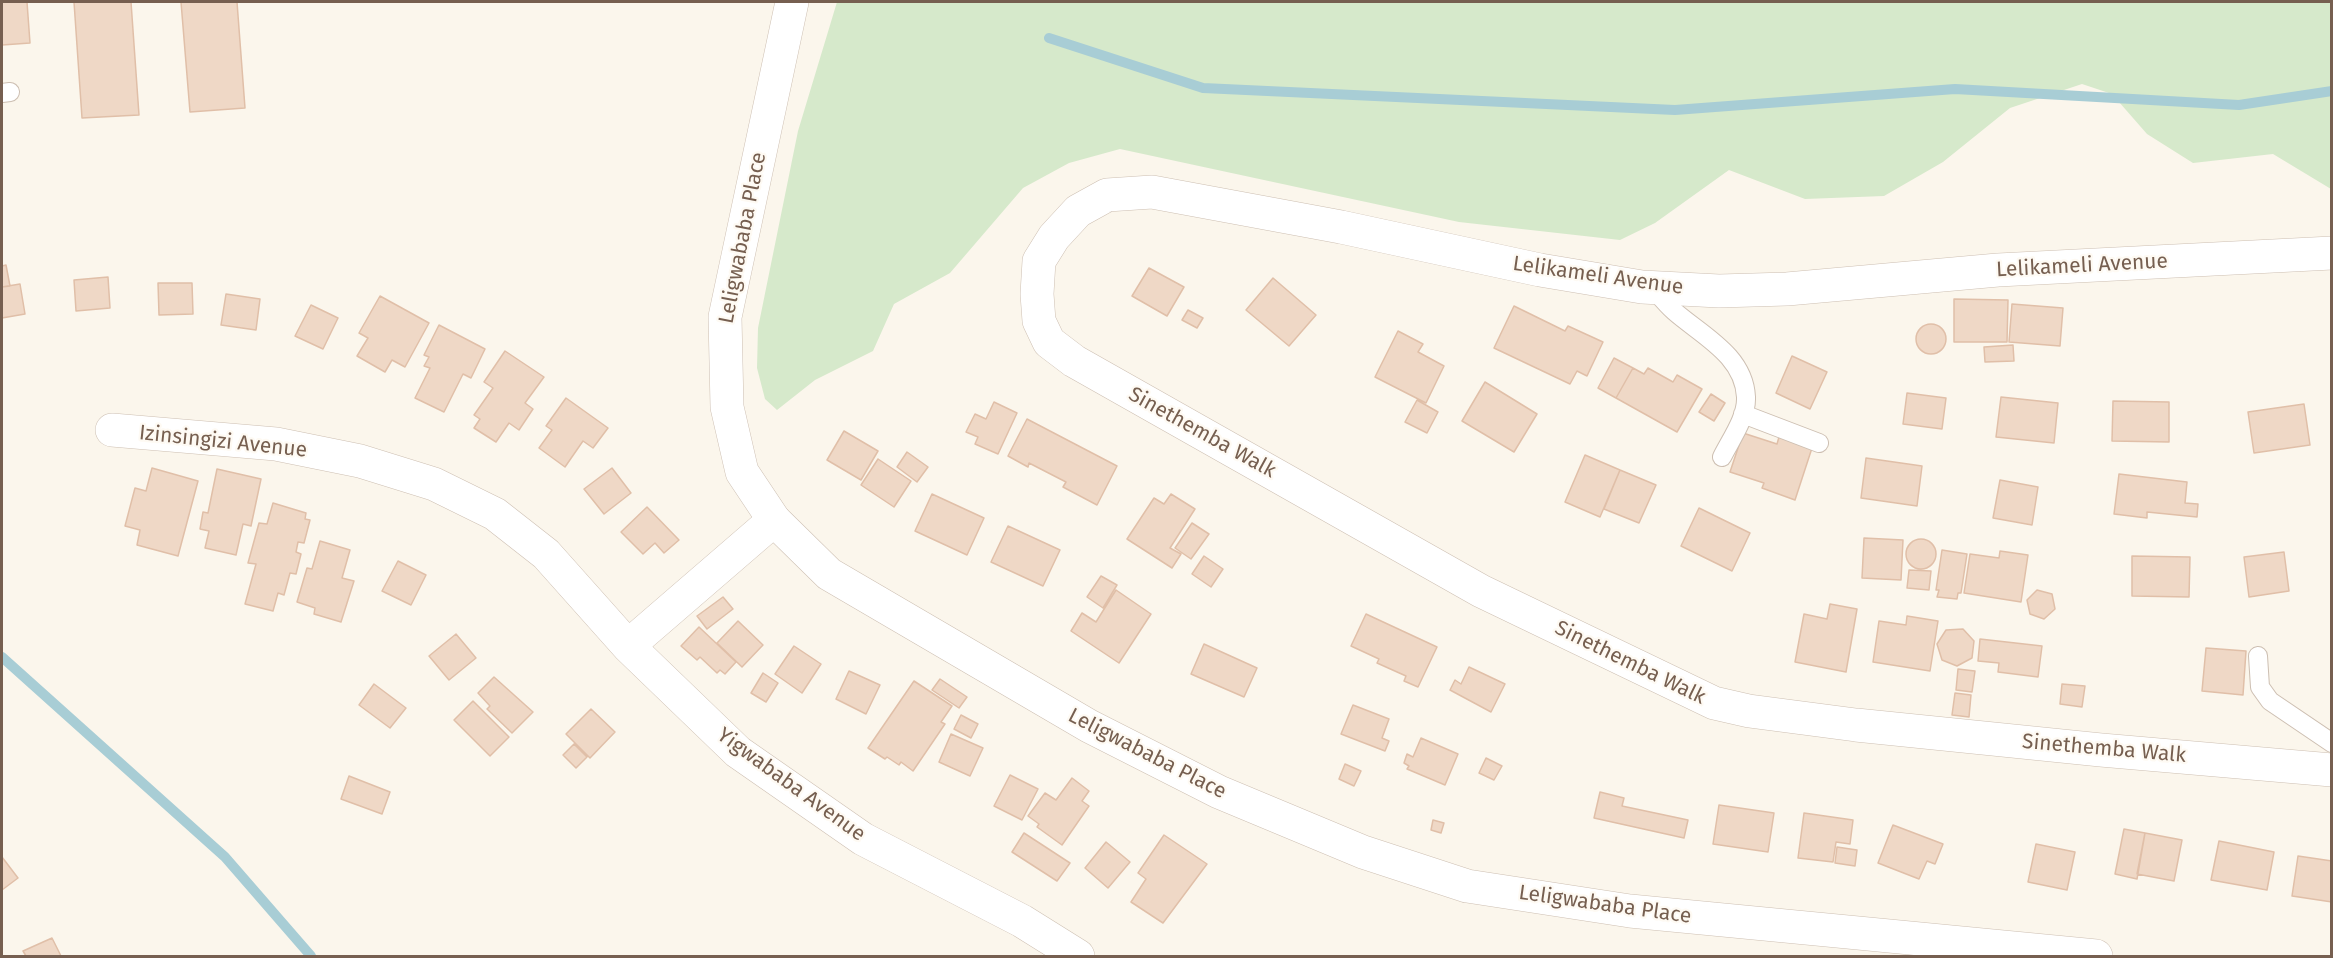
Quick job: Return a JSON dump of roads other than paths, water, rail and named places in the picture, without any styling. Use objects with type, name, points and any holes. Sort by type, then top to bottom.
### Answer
[{"type":"street","name":"Leligwababa Place","points":[[792,2],[725,317],[727,407],[742,472],[774,520],[829,574],[1089,726],[1218,792],[1373,855],[1467,886],[1630,911],[2096,957]]},
{"type":"street","name":"Lelikameli Avenue","points":[[1037,294],[1039,261],[1054,237],[1078,211],[1107,195],[1152,192],[1341,227],[1540,270],[1652,287],[1719,291],[1787,289],[1998,270],[2331,253]]},
{"type":"street","name":"Sinethemba Walk","points":[[1037,294],[1039,321],[1049,342],[1074,361],[1480,591],[1714,703],[1749,711],[1856,725],[2331,770]]},
{"type":"street","name":"Izinsingizi Avenue","points":[[112,430],[276,444],[360,461],[434,484],[495,514],[546,554],[628,646]]},
{"type":"street","points":[[628,646],[774,520]]},
{"type":"street","name":"Yigwababa Avenue","points":[[628,646],[738,752],[854,833],[1022,921],[1078,957]]},
{"type":"lane","points":[[1652,287],[1672,310],[1729,356],[1740,373],[1746,397],[1743,414],[1722,457]]},
{"type":"lane","points":[[1743,414],[1819,443]]},
{"type":"lane","points":[[2258,656],[2260,687],[2270,701],[2331,743]]},
{"type":"waterway","points":[[1049,38],[1203,88],[1675,110],[1955,89],[2239,105],[2332,91]]},
{"type":"waterway","points":[[2,657],[225,857],[311,956]]}]
